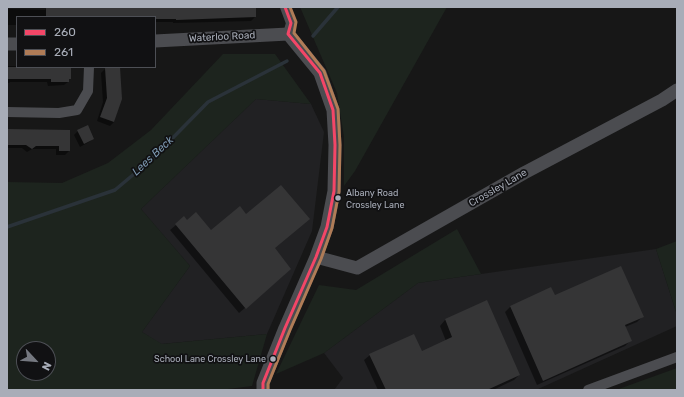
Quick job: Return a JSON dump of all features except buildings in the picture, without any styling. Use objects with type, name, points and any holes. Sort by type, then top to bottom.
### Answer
[{"type":"street","points":[[262,390],[263,383],[316,257],[327,227],[334,191],[335,145],[333,110],[320,73],[288,34],[291,23],[285,7]]},
{"type":"street","name":"Waterloo Road","points":[[156,41],[288,34]]},
{"type":"street","points":[[7,112],[59,113],[77,110],[88,91],[89,68]]},
{"type":"street","name":"Crossley Lane","points":[[316,257],[357,268],[524,172],[662,100],[677,90]]},
{"type":"street","points":[[588,390],[677,357]]},
{"type":"shaded area","points":[[300,7],[447,7],[355,171],[344,186],[344,137],[337,93]]},
{"type":"shaded area","points":[[223,54],[275,54],[311,104],[256,99],[141,209],[190,266],[142,332],[162,344],[267,334],[252,386],[220,390],[7,390],[7,182],[62,183],[108,163],[151,130]]},
{"type":"shaded area","points":[[256,99],[311,104],[324,132],[312,231],[267,334],[161,344],[142,332],[190,266],[141,209]]},
{"type":"shaded area","points":[[457,229],[481,274],[418,283],[324,353],[276,374],[319,285],[356,290]]},
{"type":"shaded area","points":[[677,241],[677,315],[656,249]]},
{"type":"shaded area","points":[[656,249],[677,315],[677,326],[536,390],[334,390],[343,378],[324,353],[418,283]]},
{"type":"shaded area","points":[[677,368],[677,390],[616,390]]},
{"type":"waterway","name":"Lees Beck","points":[[313,36],[338,7]]},
{"type":"waterway","name":"Lees Beck","points":[[7,227],[115,190],[153,158],[208,102],[287,61]]},
{"type":"transit line","name":"260","points":[[263,390],[263,383],[316,257],[327,227],[334,191],[335,145],[333,110],[320,73],[288,34],[291,23],[285,7]]},
{"type":"transit line","name":"261","points":[[268,390],[268,384],[321,259],[332,228],[339,192],[340,145],[338,109],[324,71],[294,33],[296,22],[290,7]]},
{"type":"place","name":"Albany Road Crossley Lane","points":[[338,198]]},
{"type":"place","name":"School Lane Crossley Lane","points":[[273,359]]}]
